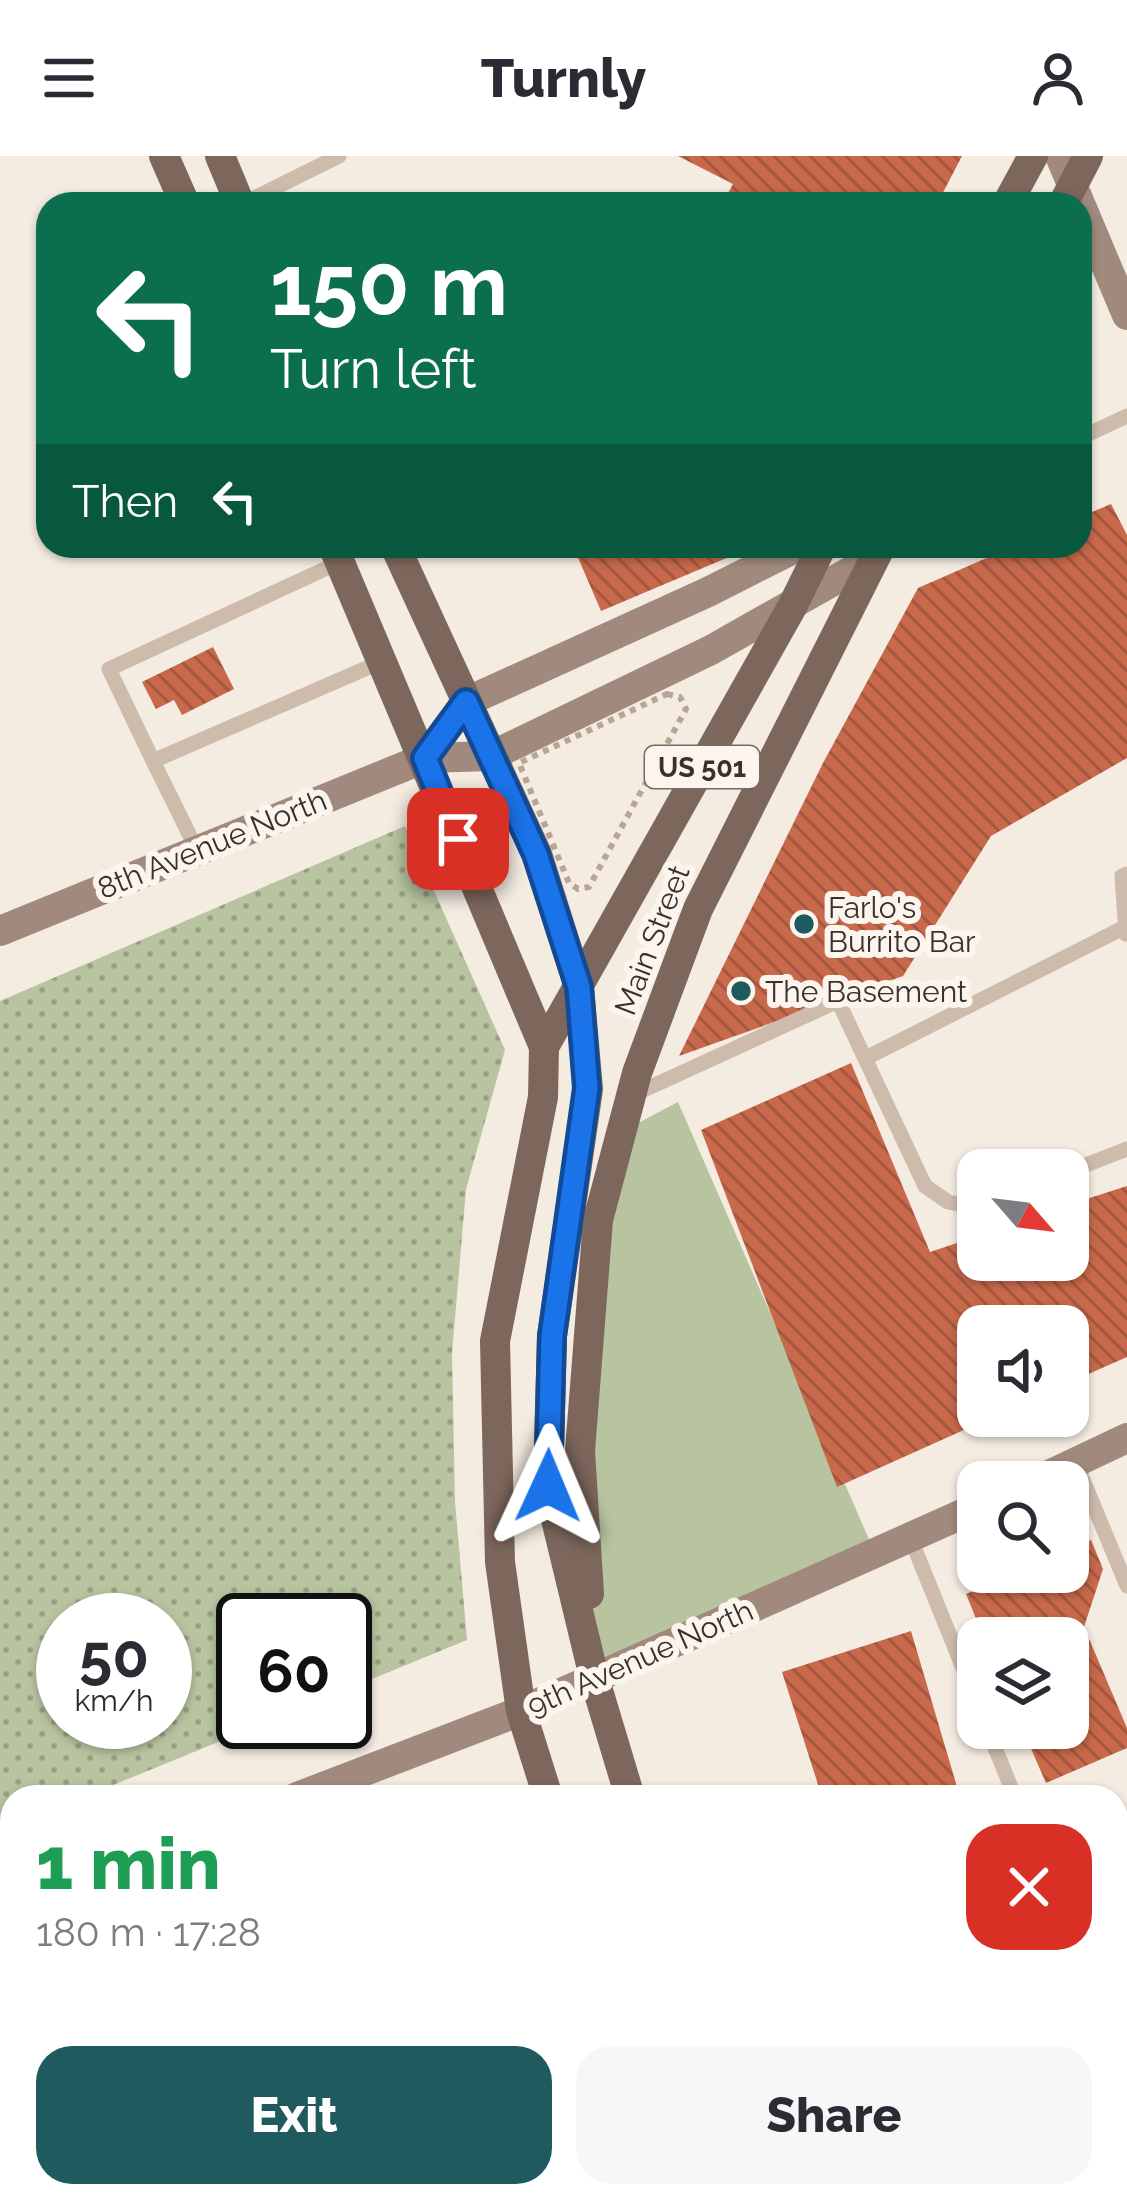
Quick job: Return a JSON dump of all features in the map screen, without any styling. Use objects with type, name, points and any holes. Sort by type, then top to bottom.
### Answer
[{"type":"main road","points":[[164,156],[180,192]]},
{"type":"main road","points":[[220,156],[236,192]]},
{"type":"main road","points":[[1013,192],[1033,156]]},
{"type":"main road","points":[[1070,192],[1088,156]]},
{"type":"main road","points":[[338,558],[544,1047],[543,1097],[495,1341],[500,1562],[521,1711],[544,1785]]},
{"type":"main road","points":[[400,558],[536,854],[579,987],[587,1088],[552,1336],[548,1486],[593,1678],[626,1785]]},
{"type":"main road","name":"Main Street","points":[[544,1047],[816,558]]},
{"type":"main road","name":"Main Street","points":[[593,1678],[580,1451],[598,1220],[631,1096],[698,909],[875,558]]},
{"type":"street","points":[[1060,156],[1067,192]]},
{"type":"street","points":[[1092,228],[1118,263],[1127,315]]},
{"type":"street","points":[[425,758],[466,702],[775,558]]},
{"type":"street","points":[[425,758],[491,756],[792,608],[869,558]]},
{"type":"street","name":"8th Avenue North","points":[[0,931],[425,758]]},
{"type":"street","points":[[1080,1461],[1127,1438]]},
{"type":"street","name":"9th Avenue North","points":[[328,1785],[521,1711],[957,1517]]},
{"type":"lane","points":[[266,192],[339,156]]},
{"type":"lane","points":[[1092,432],[1127,416]]},
{"type":"lane","points":[[197,850],[109,669],[328,558]]},
{"type":"lane","points":[[153,760],[382,661]]},
{"type":"lane","points":[[866,1058],[1125,932],[1122,876],[1127,874]]},
{"type":"lane","points":[[631,1096],[838,1001],[925,1186],[957,1204]]},
{"type":"lane","points":[[1089,1164],[1127,1149]]},
{"type":"lane","points":[[1089,1494],[1127,1586]]},
{"type":"lane","points":[[910,1538],[957,1653]]},
{"type":"lane","points":[[996,1749],[1011,1785]]},
{"type":"path","points":[[667,694],[680,697],[686,709],[589,887],[578,889],[569,883],[519,763],[667,694]]},
{"type":"green space","points":[[405,826],[505,1050],[466,1189],[452,1353],[455,1502],[467,1640],[372,1679],[372,1593],[216,1593],[216,1743],[113,1785],[0,1785],[0,1001]]},
{"type":"green space","points":[[678,1102],[875,1553],[594,1677],[580,1451],[621,1132]]},
{"type":"building","points":[[678,156],[962,156],[943,192],[729,192],[733,184]]},
{"type":"building","points":[[1111,504],[1127,535],[1127,758],[991,836],[903,976],[679,1056],[823,763],[918,588],[987,558],[1092,558],[1092,512]]},
{"type":"building","points":[[578,558],[727,558],[601,611]]},
{"type":"building","points":[[213,647],[234,689],[182,715],[174,700],[156,709],[142,682]]},
{"type":"building","points":[[851,1063],[930,1252],[957,1243],[957,1281],[1089,1281],[1089,1198],[1127,1186],[1127,1357],[1089,1374],[1089,1305],[957,1305],[957,1433],[837,1487],[701,1130]]},
{"type":"building","points":[[1089,1541],[1103,1569],[1087,1617],[975,1617],[968,1593],[1089,1593]]},
{"type":"building","points":[[911,1631],[956,1785],[818,1785],[782,1672]]},
{"type":"building","points":[[1089,1639],[1127,1728],[1127,1748],[1046,1783],[1031,1749],[1089,1749]]},
{"type":"place","name":"Farlo's Burrito Bar","points":[[804,924]]},
{"type":"place","name":"The Basement","points":[[741,991]]},
{"type":"route","points":[[458,839],[425,758],[466,702],[536,854],[579,987],[587,1088],[552,1336],[548,1486]]}]
